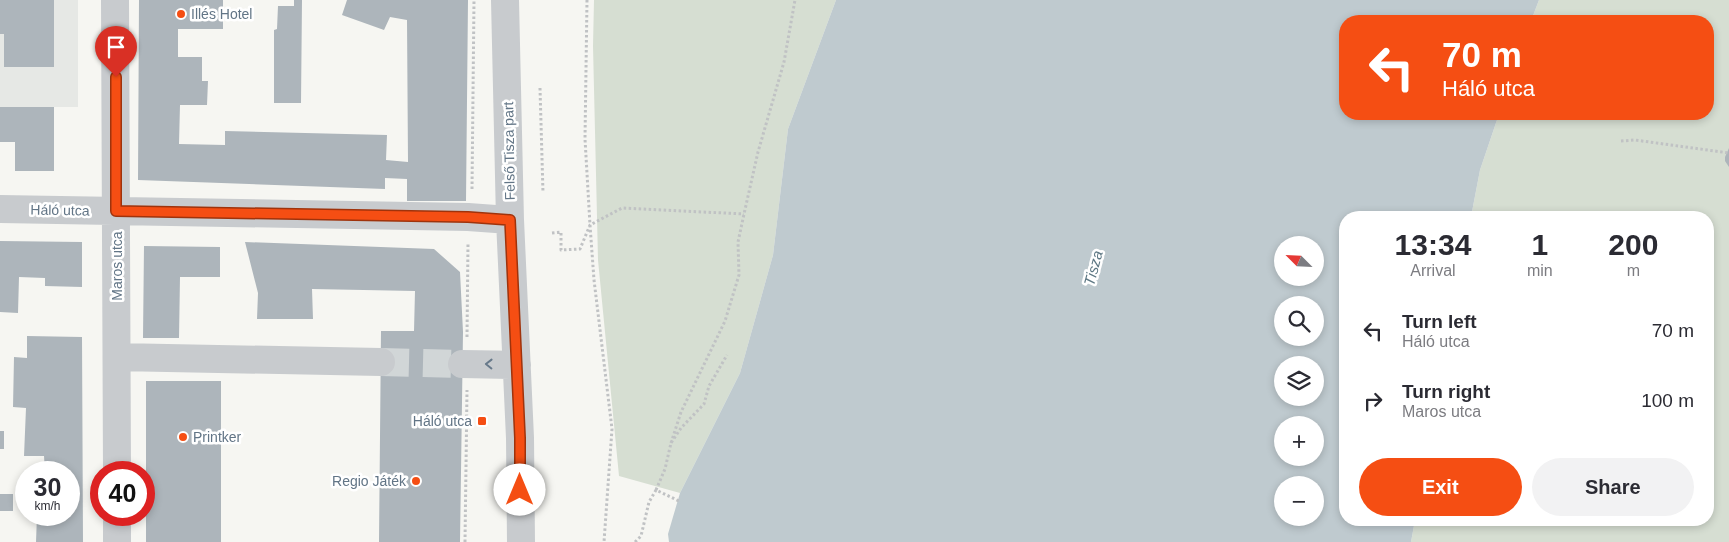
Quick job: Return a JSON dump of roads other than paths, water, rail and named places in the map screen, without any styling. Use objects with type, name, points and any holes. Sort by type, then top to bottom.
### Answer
[{"type":"street","name":"Maros utca","points":[[115,0],[117,461]]},
{"type":"street","name":"Felső Tisza part","points":[[505,0],[510,220],[520,438],[520,542]]},
{"type":"street","name":"Háló utca","points":[[0,209],[468,217],[510,220]]},
{"type":"street","points":[[117,357],[381,362]]},
{"type":"street","points":[[464,364],[517,365]]},
{"type":"street","points":[[117,526],[117,542]]},
{"type":"water","name":"Tisza","points":[[836,0],[1539,0],[1533,15],[1339,15],[1339,120],[1497,120],[1480,170],[1472,211],[1339,211],[1339,526],[1414,526],[1411,542],[669,542],[668,534],[680,493],[740,373],[773,255],[788,129]]},
{"type":"tunnel","points":[[381,362],[462,364]]},
{"type":"place","name":"Illés Hotel","points":[[181,14]]},
{"type":"place","name":"Háló utca","points":[[482,421]]},
{"type":"place","name":"Printker","points":[[183,437]]},
{"type":"place","name":"Regio Játék","points":[[416,481]]}]
